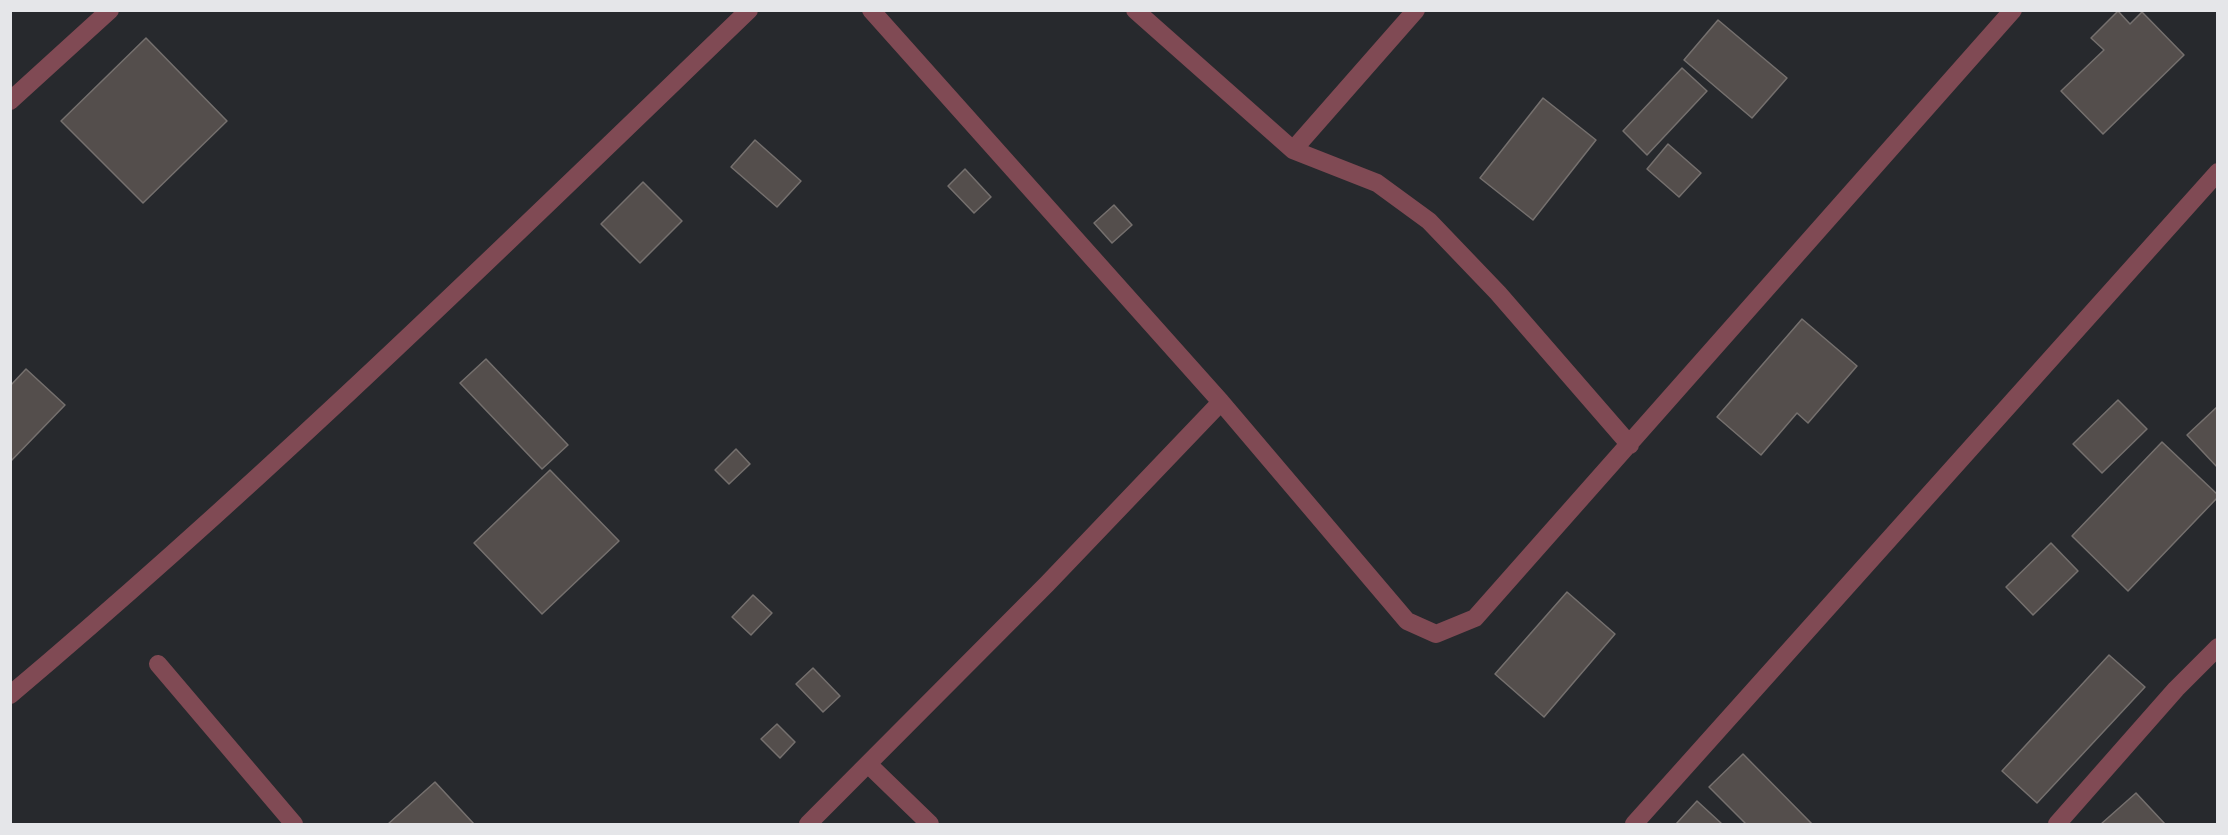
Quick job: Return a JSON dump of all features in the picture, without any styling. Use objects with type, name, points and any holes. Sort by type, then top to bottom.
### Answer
[{"type":"street","points":[[10,101],[110,10]]},
{"type":"street","points":[[10,695],[87,630],[403,344],[749,10]]},
{"type":"street","points":[[871,10],[1221,402],[1407,621],[1436,634],[1475,618],[2013,10]]},
{"type":"street","points":[[1135,10],[1293,150],[1377,183],[1429,220],[1498,293],[1630,445]]},
{"type":"street","points":[[1293,150],[1416,10]]},
{"type":"street","points":[[1634,825],[2217,172]]},
{"type":"street","points":[[808,825],[1047,584],[1221,402]]},
{"type":"street","points":[[2057,825],[2176,689],[2217,647]]},
{"type":"street","points":[[159,664],[294,825]]},
{"type":"street","points":[[868,764],[930,825]]},
{"type":"building","points":[[2118,11],[2130,24],[2142,12],[2184,55],[2103,134],[2061,91],[2104,50],[2091,38]]},
{"type":"building","points":[[1718,20],[1787,78],[1752,118],[1684,60]]},
{"type":"building","points":[[146,38],[227,121],[143,203],[61,121]]},
{"type":"building","points":[[1682,68],[1707,91],[1647,155],[1623,131]]},
{"type":"building","points":[[1543,98],[1596,140],[1533,220],[1480,178]]},
{"type":"building","points":[[755,140],[801,181],[777,207],[731,167]]},
{"type":"building","points":[[1668,144],[1701,173],[1679,197],[1647,169]]},
{"type":"building","points":[[965,169],[991,197],[974,213],[948,186]]},
{"type":"building","points":[[643,182],[682,221],[640,263],[601,224]]},
{"type":"building","points":[[1114,205],[1132,225],[1112,243],[1094,223]]},
{"type":"building","points":[[1802,319],[1857,366],[1808,423],[1797,413],[1761,455],[1717,417]]},
{"type":"building","points":[[486,359],[568,445],[542,469],[460,383]]},
{"type":"building","points":[[26,369],[65,405],[10,462],[10,386]]},
{"type":"building","points":[[2118,400],[2147,429],[2102,473],[2073,444]]},
{"type":"building","points":[[2218,406],[2218,468],[2187,435]]},
{"type":"building","points":[[2162,442],[2218,497],[2128,591],[2072,536]]},
{"type":"building","points":[[736,449],[750,464],[729,484],[715,470]]},
{"type":"building","points":[[550,470],[619,541],[542,614],[474,543]]},
{"type":"building","points":[[2051,543],[2078,571],[2033,615],[2006,587]]},
{"type":"building","points":[[1567,592],[1615,634],[1544,717],[1495,674]]},
{"type":"building","points":[[753,595],[772,613],[751,635],[732,617]]},
{"type":"building","points":[[2109,655],[2145,687],[2037,803],[2002,771]]},
{"type":"building","points":[[813,668],[840,696],[823,712],[796,684]]},
{"type":"building","points":[[777,724],[795,742],[780,758],[761,739]]},
{"type":"building","points":[[1743,754],[1812,824],[1746,824],[1709,787]]},
{"type":"building","points":[[435,782],[474,824],[388,824]]},
{"type":"building","points":[[2136,793],[2165,824],[2101,824]]},
{"type":"building","points":[[1697,801],[1722,824],[1676,824]]}]
